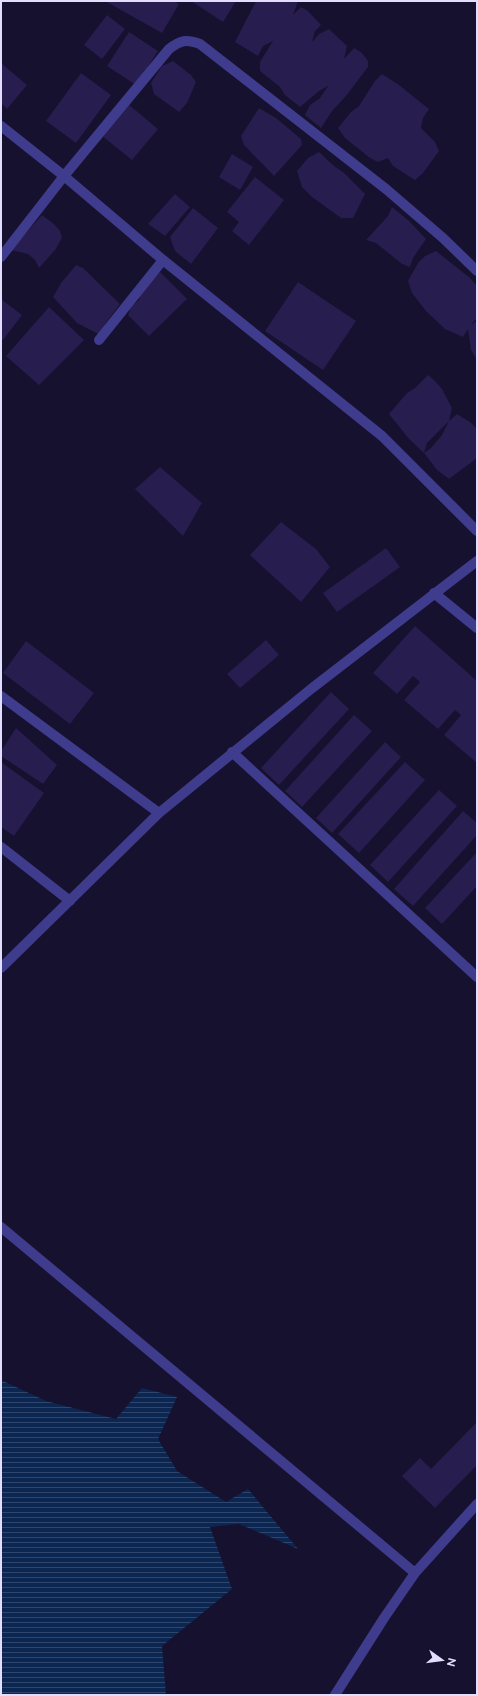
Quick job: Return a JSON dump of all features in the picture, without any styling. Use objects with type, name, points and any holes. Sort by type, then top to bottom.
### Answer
[{"type":"street","points":[[1,257],[64,176],[169,49],[180,41],[190,41],[200,44],[386,189],[443,238],[477,271]]},
{"type":"street","points":[[1,126],[382,436],[477,531]]},
{"type":"street","points":[[99,340],[164,260]]},
{"type":"street","points":[[1,968],[159,813],[232,752],[434,593],[477,561]]},
{"type":"street","points":[[434,593],[477,628]]},
{"type":"street","points":[[1,696],[159,813]]},
{"type":"street","points":[[232,752],[477,978]]},
{"type":"street","points":[[1,847],[70,901]]},
{"type":"street","points":[[1,1227],[415,1573]]},
{"type":"street","points":[[335,1695],[384,1618],[415,1573],[477,1504]]},
{"type":"water","points":[[1,1380],[46,1401],[116,1419],[142,1388],[177,1397],[158,1439],[177,1471],[226,1502],[248,1489],[298,1549],[239,1524],[210,1527],[232,1589],[162,1646],[166,1695],[1,1695]]},
{"type":"building","points":[[105,1],[174,1],[179,4],[162,33]]},
{"type":"building","points":[[191,1],[236,1],[223,22]]},
{"type":"building","points":[[256,1],[298,1],[293,15],[301,7],[308,11],[321,25],[315,31],[312,42],[319,34],[329,29],[347,46],[344,59],[354,48],[362,53],[368,61],[368,67],[346,96],[332,111],[321,128],[305,115],[310,105],[320,98],[328,86],[319,91],[300,107],[285,95],[280,87],[260,71],[260,62],[273,41],[263,46],[258,56],[235,42]]},
{"type":"building","points":[[107,15],[125,29],[102,59],[84,45]]},
{"type":"building","points":[[129,32],[158,51],[136,85],[107,66]]},
{"type":"building","points":[[173,61],[191,75],[196,82],[187,103],[179,112],[154,94],[151,83],[162,66]]},
{"type":"building","points":[[1,63],[27,85],[7,109],[1,103]]},
{"type":"building","points":[[81,73],[111,95],[76,143],[46,121]]},
{"type":"building","points":[[382,74],[399,85],[429,109],[423,118],[421,128],[435,142],[439,151],[423,173],[415,180],[393,166],[388,158],[378,162],[370,158],[345,138],[338,128],[351,112],[359,106],[375,81]]},
{"type":"building","points":[[128,104],[158,129],[132,160],[101,135]]},
{"type":"building","points":[[259,108],[276,118],[301,139],[302,145],[274,176],[244,145],[241,136]]},
{"type":"building","points":[[319,152],[343,172],[365,194],[353,218],[341,218],[312,197],[302,187],[297,171],[308,158]]},
{"type":"building","points":[[232,154],[253,167],[240,190],[219,177]]},
{"type":"building","points":[[255,177],[284,200],[249,245],[232,231],[239,222],[227,212]]},
{"type":"building","points":[[175,194],[190,207],[165,236],[148,224]]},
{"type":"building","points":[[392,207],[409,221],[426,239],[413,258],[410,267],[402,264],[376,243],[366,240],[388,216]]},
{"type":"building","points":[[193,208],[218,228],[191,264],[175,251],[170,237]]},
{"type":"building","points":[[42,215],[54,224],[60,231],[62,238],[55,250],[39,268],[35,260],[28,254],[11,250]]},
{"type":"building","points":[[436,251],[470,278],[477,286],[477,318],[471,325],[477,321],[477,360],[471,350],[468,329],[463,337],[445,329],[426,311],[412,293],[408,281],[418,263],[425,256]]},
{"type":"building","points":[[76,265],[83,268],[120,304],[105,324],[102,336],[77,323],[53,297],[61,283]]},
{"type":"building","points":[[160,272],[187,299],[149,336],[128,315],[131,307],[139,300],[142,286]]},
{"type":"building","points":[[298,282],[356,321],[323,370],[265,331]]},
{"type":"building","points":[[1,299],[22,315],[3,340],[1,339]]},
{"type":"building","points":[[49,307],[84,340],[39,385],[6,356]]},
{"type":"building","points":[[428,375],[442,389],[452,408],[449,421],[427,443],[424,453],[409,439],[389,414],[407,393],[415,388]]},
{"type":"building","points":[[457,414],[470,422],[477,429],[477,458],[449,479],[437,470],[424,453],[431,448],[442,435],[449,421]]},
{"type":"building","points":[[160,467],[202,503],[183,536],[135,489]]},
{"type":"building","points":[[281,522],[316,549],[330,567],[301,602],[250,555]]},
{"type":"building","points":[[386,548],[400,567],[337,612],[323,593]]},
{"type":"building","points":[[415,626],[477,681],[477,763],[444,735],[461,715],[455,710],[438,729],[404,700],[420,682],[413,676],[397,694],[373,673]]},
{"type":"building","points":[[266,640],[279,655],[240,688],[227,674]]},
{"type":"building","points":[[26,641],[94,693],[70,724],[3,673]]},
{"type":"building","points":[[331,692],[349,709],[279,785],[261,768]]},
{"type":"building","points":[[354,715],[372,731],[302,807],[285,791]]},
{"type":"building","points":[[16,728],[57,765],[43,784],[1,756],[1,751]]},
{"type":"building","points":[[385,742],[401,757],[332,833],[316,818]]},
{"type":"building","points":[[1,762],[44,793],[14,836],[1,827]]},
{"type":"building","points":[[405,762],[425,780],[359,853],[338,834]]},
{"type":"building","points":[[439,790],[457,806],[388,882],[370,865]]},
{"type":"building","points":[[463,811],[477,823],[477,835],[413,906],[394,889]]},
{"type":"building","points":[[477,852],[477,886],[442,924],[425,908]]},
{"type":"building","points":[[477,1422],[477,1465],[435,1508],[402,1476],[420,1458],[431,1469]]}]
